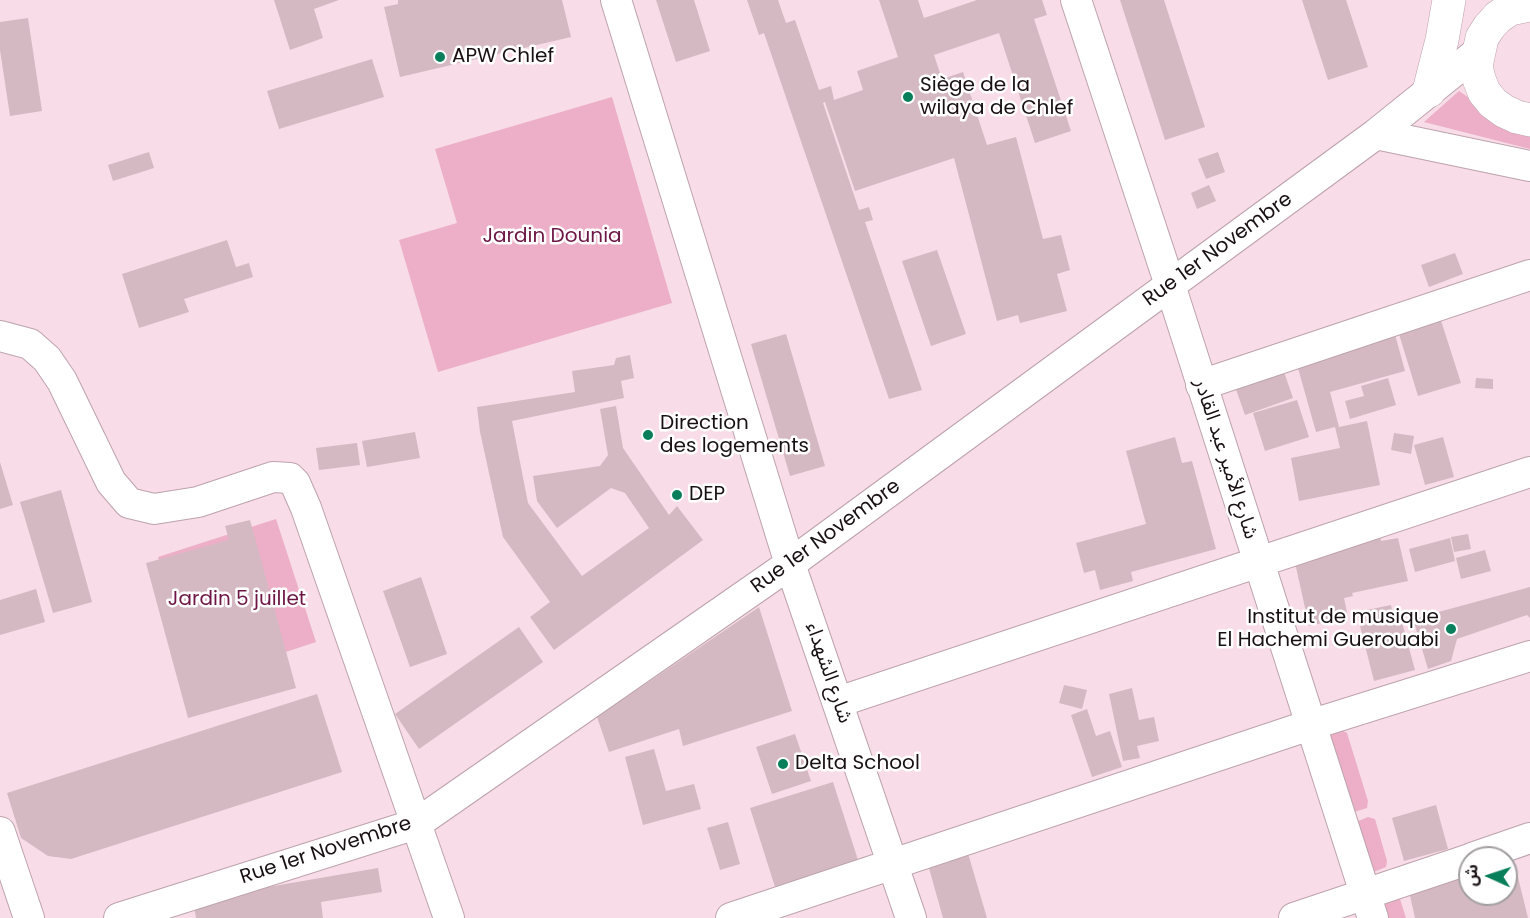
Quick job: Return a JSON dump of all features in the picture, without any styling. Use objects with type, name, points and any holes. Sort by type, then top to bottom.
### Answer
[{"type":"main road","points":[[1429,91],[1449,0]]},
{"type":"main road","points":[[1456,0],[1480,45]]},
{"type":"main road","points":[[1510,5],[1498,17],[1480,45],[1476,66],[1479,79],[1489,97],[1504,111],[1530,120]]},
{"type":"street","name":"شارع الشهداء","points":[[616,0],[790,564],[911,918]]},
{"type":"street","name":"شارع الأمير عبد القادر","points":[[1077,0],[1369,906]]},
{"type":"street","name":"Rue 1er Novembre","points":[[119,918],[416,824],[790,564],[1376,134],[1480,45]]},
{"type":"street","points":[[1376,134],[1530,166]]},
{"type":"street","points":[[1201,385],[1530,275]]},
{"type":"street","points":[[0,336],[30,344],[47,359],[62,381],[111,482],[129,503],[154,509],[198,502],[273,477],[290,478],[295,483],[306,508],[449,918]]},
{"type":"street","points":[[838,702],[1530,472]]},
{"type":"street","points":[[731,918],[1310,724],[1530,656]]},
{"type":"street","points":[[0,832],[29,918]]},
{"type":"street","points":[[1506,846],[1530,838]]},
{"type":"street","points":[[1294,918],[1369,906],[1458,864]]},
{"type":"green space","points":[[1459,91],[1506,123],[1530,126],[1530,149],[1424,122]]},
{"type":"green space","name":"Jardin Dounia","points":[[612,97],[672,303],[438,372],[399,240],[457,223],[435,149]]},
{"type":"green space","name":"Jardin 5 juillet","points":[[276,519],[316,642],[198,681],[158,557]]},
{"type":"green space","points":[[1341,730],[1347,733],[1368,801],[1367,808],[1351,813],[1329,736]]},
{"type":"green space","points":[[1368,817],[1375,819],[1387,861],[1386,867],[1371,873],[1356,822]]},
{"type":"green space","points":[[1394,896],[1400,899],[1406,918],[1381,918],[1382,902]]},
{"type":"building","points":[[274,0],[339,0],[314,9],[323,38],[290,50]]},
{"type":"building","name":"APW Chlef","points":[[398,0],[562,0],[571,37],[400,77],[384,7],[398,4]]},
{"type":"building","points":[[656,0],[694,0],[710,51],[676,62]]},
{"type":"building","points":[[747,0],[778,0],[786,23],[795,20],[819,90],[831,86],[834,100],[863,90],[857,71],[898,57],[879,0],[918,0],[924,18],[977,0],[1042,0],[1047,15],[1034,19],[1071,131],[1035,143],[999,33],[934,55],[942,79],[963,72],[987,145],[1016,137],[1043,239],[1061,235],[1070,270],[1057,274],[1067,311],[1020,323],[1018,315],[997,321],[954,158],[855,191],[825,102],[823,103],[859,210],[869,207],[873,220],[865,222],[922,390],[889,399],[764,33],[759,35]]},
{"type":"building","points":[[1120,0],[1164,0],[1205,127],[1165,140]]},
{"type":"building","points":[[1302,0],[1346,0],[1368,67],[1328,80]]},
{"type":"building","points":[[28,18],[42,111],[10,116],[0,50],[0,22]]},
{"type":"building","points":[[372,59],[384,97],[279,129],[267,91]]},
{"type":"building","points":[[149,152],[154,168],[113,181],[108,165]]},
{"type":"building","points":[[1218,152],[1225,172],[1206,179],[1198,159]]},
{"type":"building","points":[[1209,185],[1216,201],[1197,209],[1191,193]]},
{"type":"building","points":[[227,240],[236,267],[249,263],[253,277],[184,299],[189,312],[139,328],[122,274]]},
{"type":"building","points":[[937,250],[966,334],[931,346],[902,261]]},
{"type":"building","points":[[1455,253],[1463,274],[1429,287],[1421,265]]},
{"type":"building","points":[[1437,308],[1461,383],[1418,396],[1395,321]]},
{"type":"building","points":[[1393,327],[1405,371],[1330,392],[1339,427],[1367,421],[1380,485],[1299,501],[1291,458],[1340,448],[1335,427],[1316,432],[1294,354]]},
{"type":"building","points":[[786,334],[825,466],[790,476],[751,344]]},
{"type":"building","points":[[630,355],[634,378],[621,381],[624,398],[512,421],[528,503],[582,576],[649,528],[625,493],[611,488],[557,528],[537,501],[533,476],[600,466],[608,455],[600,409],[616,406],[623,448],[669,515],[677,506],[703,540],[554,650],[530,617],[550,602],[503,537],[480,432],[477,407],[575,392],[572,371],[614,365],[616,358]]},
{"type":"building","points":[[1280,360],[1293,398],[1245,415],[1232,378]]},
{"type":"building","points":[[1388,378],[1396,405],[1350,419],[1345,401],[1364,396],[1361,386]]},
{"type":"building","points":[[1476,378],[1493,379],[1493,389],[1475,388]]},
{"type":"building","points":[[1297,400],[1309,437],[1265,451],[1253,413]]},
{"type":"building","points":[[415,432],[420,458],[367,467],[362,441]]},
{"type":"building","points":[[1394,433],[1414,436],[1411,454],[1391,450]]},
{"type":"building","points":[[1175,437],[1182,463],[1192,461],[1216,549],[1131,572],[1133,581],[1100,590],[1095,570],[1084,573],[1076,543],[1146,524],[1126,451]]},
{"type":"building","points":[[1443,437],[1454,477],[1425,485],[1414,445]]},
{"type":"building","points":[[357,443],[360,465],[319,470],[316,448]]},
{"type":"building","points":[[0,462],[13,505],[0,509]]},
{"type":"building","points":[[61,490],[92,602],[53,613],[20,502]]},
{"type":"building","name":"Jardin 5 juillet","points":[[250,520],[296,688],[188,718],[146,563],[229,540],[225,526]]},
{"type":"building","points":[[1378,527],[1381,541],[1398,538],[1408,581],[1352,593],[1353,596],[1344,598],[1348,617],[1309,626],[1294,558]]},
{"type":"building","points":[[1468,534],[1471,549],[1454,552],[1451,537]]},
{"type":"building","points":[[1450,538],[1455,561],[1415,572],[1409,549]]},
{"type":"building","points":[[1485,550],[1491,571],[1461,579],[1456,558]]},
{"type":"building","points":[[421,577],[447,654],[410,667],[383,591]]},
{"type":"building","name":"Institut de musique El Hachemi Guerouabi","points":[[1530,587],[1530,618],[1527,615],[1457,639],[1451,661],[1428,669],[1413,619]]},
{"type":"building","points":[[36,589],[45,622],[0,635],[0,600]]},
{"type":"building","points":[[1391,605],[1393,616],[1359,623],[1357,612]]},
{"type":"building","points":[[759,607],[792,711],[683,746],[679,729],[609,752],[597,717]]},
{"type":"building","points":[[1400,615],[1415,670],[1374,681],[1360,626]]},
{"type":"building","points":[[519,627],[543,662],[419,749],[395,714]]},
{"type":"building","points":[[1064,685],[1087,690],[1082,709],[1059,703]]},
{"type":"building","points":[[1132,688],[1139,720],[1154,717],[1159,741],[1137,746],[1140,758],[1123,761],[1109,694]]},
{"type":"building","points":[[317,694],[342,772],[71,859],[48,856],[21,838],[7,793]]},
{"type":"building","points":[[1087,709],[1096,736],[1110,731],[1122,767],[1092,777],[1071,715]]},
{"type":"building","name":"Delta School","points":[[795,734],[811,781],[772,794],[756,747]]},
{"type":"building","points":[[654,749],[666,791],[694,784],[701,809],[643,825],[625,757]]},
{"type":"building","points":[[833,782],[858,860],[775,887],[750,808]]},
{"type":"building","points":[[1436,805],[1448,849],[1404,861],[1392,818]]},
{"type":"building","points":[[728,822],[740,864],[720,870],[707,828]]},
{"type":"building","points":[[967,850],[987,918],[943,918],[927,861]]},
{"type":"building","points":[[378,868],[382,892],[321,902],[323,918],[196,918],[193,900]]},
{"type":"building","points":[[1458,870],[1458,906],[1518,906],[1518,877],[1528,918],[1415,918],[1407,882]]},
{"type":"place","name":"APW Chlef","points":[[440,57]]},
{"type":"place","name":"Siège de la wilaya de Chlef","points":[[908,97]]},
{"type":"place","name":"Direction des logements","points":[[648,435]]},
{"type":"place","name":"DEP","points":[[677,495]]},
{"type":"place","name":"Institut de musique El Hachemi Guerouabi","points":[[1451,629]]},
{"type":"place","name":"Delta School","points":[[783,764]]}]
